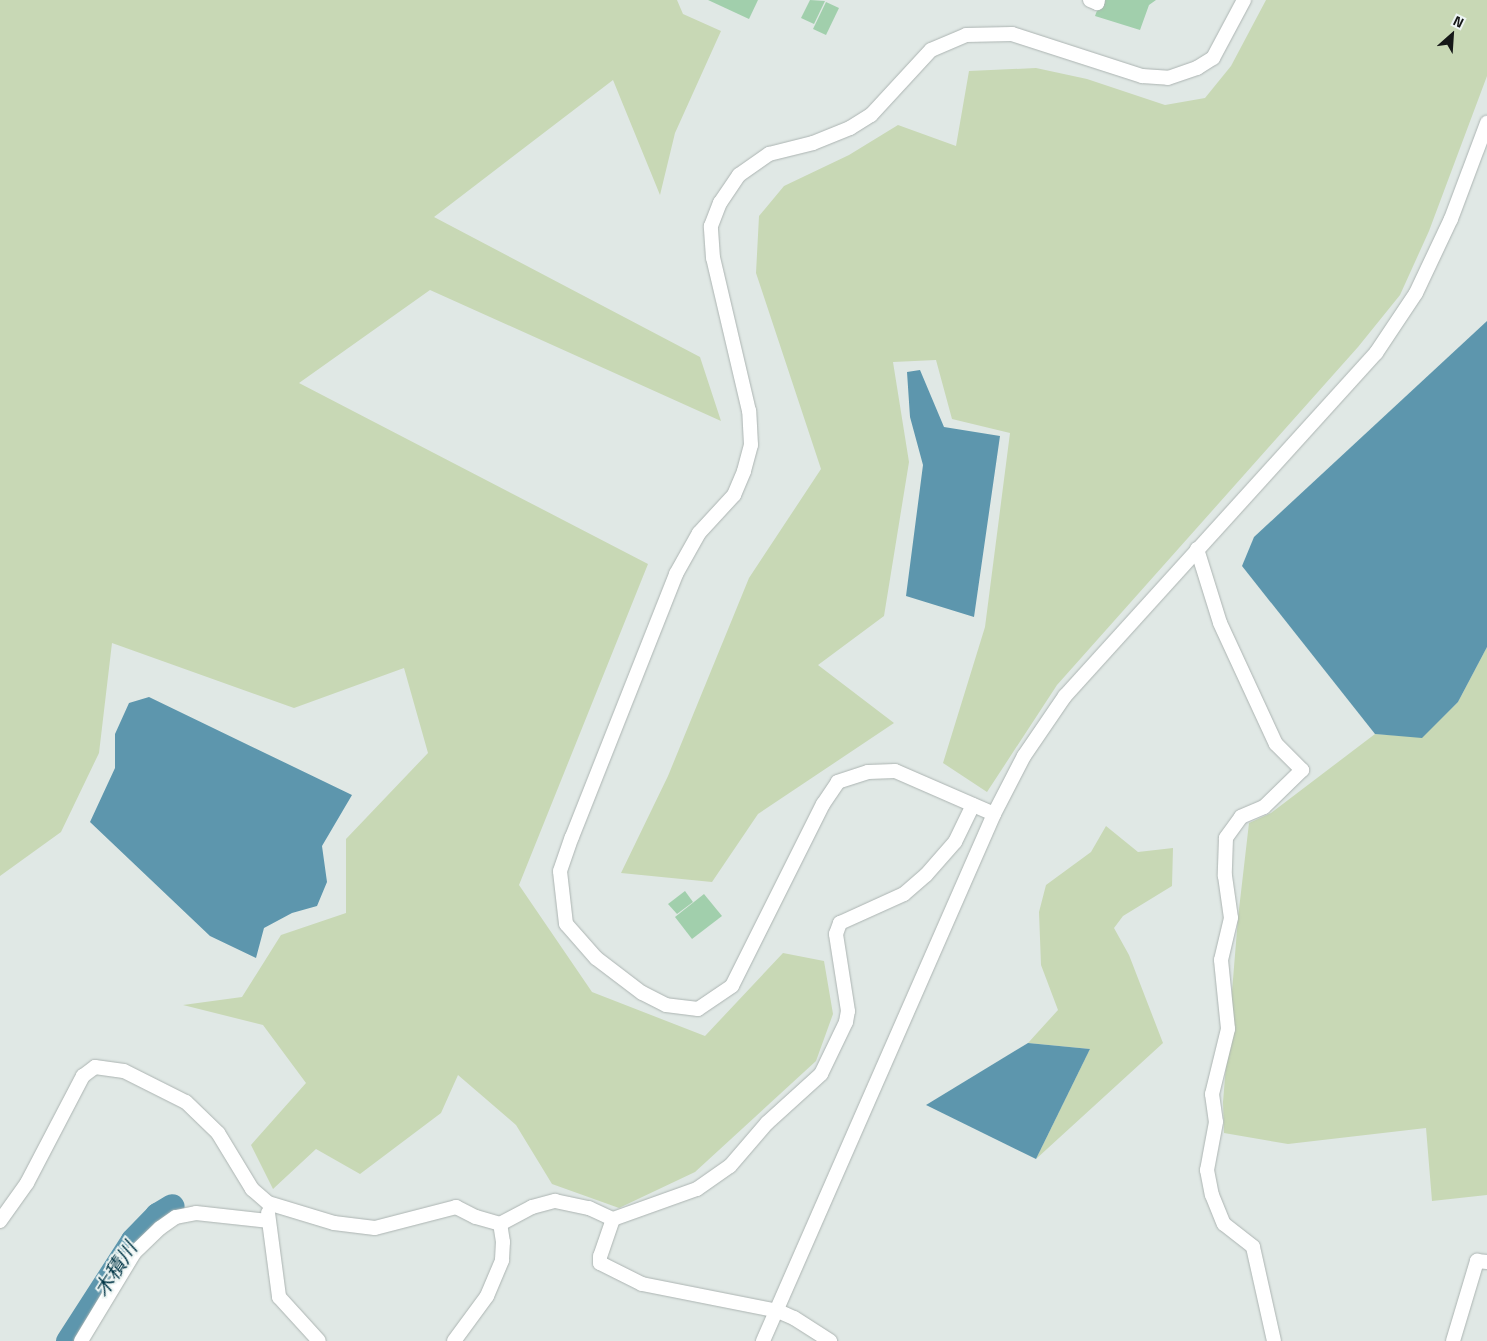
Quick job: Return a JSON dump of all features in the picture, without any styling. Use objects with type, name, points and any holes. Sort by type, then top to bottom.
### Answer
[{"type":"street","points":[[1090,0],[1097,2],[1098,0]]},
{"type":"street","points":[[994,814],[895,771],[868,772],[838,782],[823,804],[732,986],[698,1009],[666,1005],[642,993],[596,958],[566,924],[560,871],[579,819],[676,574],[699,534],[734,495],[744,471],[751,445],[749,411],[713,258],[711,226],[720,203],[739,175],[769,154],[813,143],[850,128],[870,115],[931,50],[966,35],[1012,34],[1142,76],[1168,78],[1197,68],[1213,58],[1244,0]]},
{"type":"street","points":[[763,1341],[778,1311],[994,814],[1024,756],[1065,696],[1376,353],[1416,294],[1440,244],[1487,123]]},
{"type":"street","points":[[1197,549],[1220,623],[1276,744],[1302,770],[1264,807],[1241,818],[1226,838],[1225,876],[1231,918],[1221,960],[1228,1029],[1212,1094],[1216,1122],[1207,1170],[1212,1194],[1224,1224],[1253,1247],[1274,1341]]},
{"type":"street","points":[[0,1221],[27,1183],[83,1076],[95,1067],[124,1071],[186,1102],[218,1133],[252,1188],[268,1202],[334,1223],[375,1228],[456,1206],[476,1217],[500,1224],[532,1208],[555,1201],[589,1208],[613,1219],[697,1189],[730,1166],[767,1123],[821,1074],[846,1022],[848,1011],[836,934],[840,923],[904,894],[926,875],[955,842],[974,805]]},
{"type":"street","points":[[268,1202],[268,1221],[280,1297],[319,1341]]},
{"type":"street","points":[[81,1341],[134,1253],[160,1228],[176,1217],[196,1213],[268,1221]]},
{"type":"street","points":[[613,1219],[600,1263],[642,1284],[778,1311],[794,1318],[830,1341]]},
{"type":"street","points":[[454,1341],[487,1296],[502,1260],[503,1242],[500,1224]]},
{"type":"street","points":[[1453,1341],[1477,1261],[1487,1262]]},
{"type":"green space","points":[[0,0],[677,0],[683,14],[721,31],[675,133],[660,195],[613,80],[434,217],[700,357],[721,421],[430,290],[299,383],[648,564],[519,885],[592,992],[705,1036],[783,953],[824,961],[833,1014],[816,1061],[695,1172],[619,1208],[552,1184],[516,1125],[458,1075],[441,1113],[360,1174],[316,1149],[273,1189],[251,1145],[306,1083],[263,1025],[183,1005],[242,997],[281,935],[346,913],[346,839],[428,753],[404,668],[294,708],[112,643],[99,753],[61,832],[0,876]]},
{"type":"green space","points":[[1266,0],[1487,0],[1487,76],[1429,231],[1400,295],[1358,347],[1057,685],[987,792],[943,763],[985,627],[1010,433],[952,419],[936,360],[893,362],[909,462],[884,616],[818,665],[894,723],[758,814],[712,882],[621,873],[668,776],[749,578],[821,469],[756,273],[759,216],[784,186],[849,155],[898,125],[956,146],[969,71],[1036,68],[1087,79],[1165,105],[1205,98],[1231,66]]},
{"type":"green space","points":[[1487,647],[1487,1195],[1432,1201],[1426,1128],[1288,1144],[1224,1133],[1223,1102],[1238,918],[1249,823],[1271,813],[1375,734],[1422,737],[1458,702]]},
{"type":"green space","points":[[1106,826],[1138,852],[1173,848],[1172,886],[1123,916],[1114,928],[1129,955],[1163,1043],[1036,1159],[1090,1049],[1028,1043],[1058,1010],[1041,965],[1039,912],[1046,885],[1091,852]]},
{"type":"water","points":[[1487,321],[1487,647],[1458,702],[1422,738],[1375,734],[1242,566],[1254,537]]},
{"type":"water","points":[[920,370],[944,427],[1000,436],[974,617],[906,596],[923,465],[910,417],[907,372]]},
{"type":"water","points":[[149,697],[352,795],[322,846],[327,882],[317,906],[292,913],[264,928],[256,958],[210,936],[90,822],[115,768],[115,734],[129,703]]},
{"type":"water","points":[[1028,1043],[1090,1049],[1036,1159],[926,1105]]},
{"type":"building","points":[[708,0],[758,0],[749,19]]},
{"type":"building","points":[[810,0],[825,1],[814,24],[801,18]]},
{"type":"building","points":[[1101,0],[1156,0],[1149,5],[1140,30],[1095,16]]},
{"type":"building","points":[[826,2],[839,8],[826,35],[813,29]]},
{"type":"building","points":[[685,891],[693,902],[677,914],[668,904]]},
{"type":"building","points":[[704,894],[722,916],[692,939],[675,917]]},
{"type":"waterway","name":"木積川","points":[[68,1341],[133,1240],[157,1215],[172,1206]]}]
